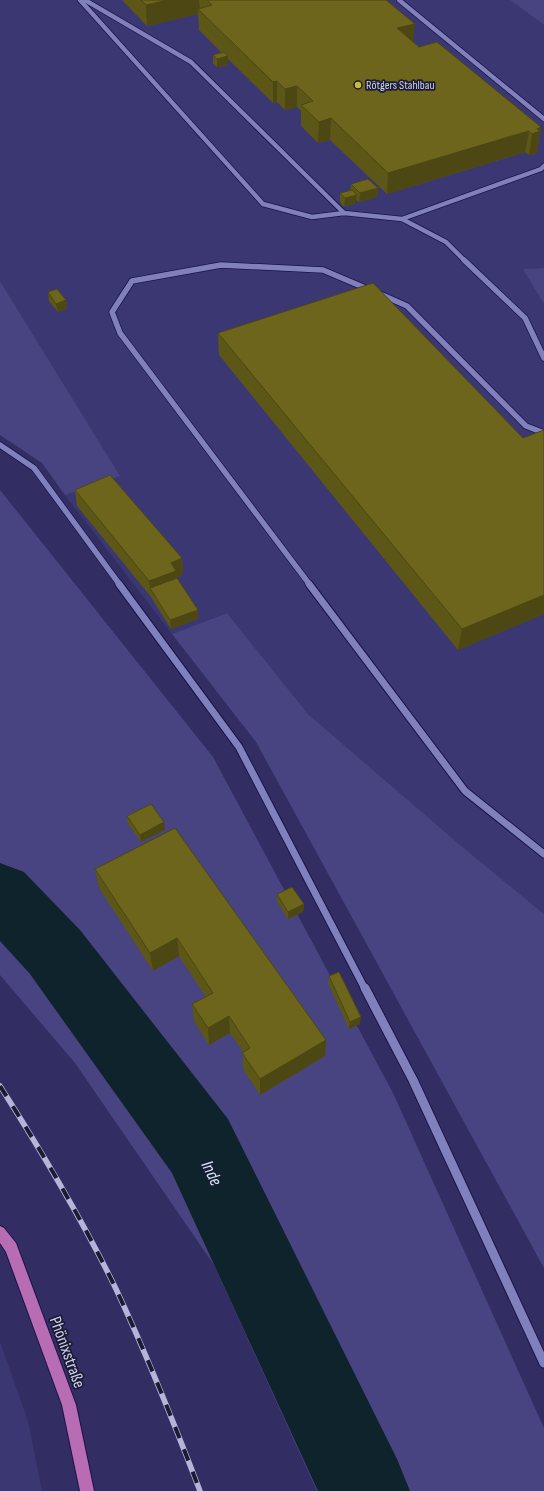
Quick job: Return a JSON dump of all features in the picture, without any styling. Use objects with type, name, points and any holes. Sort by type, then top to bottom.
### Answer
[{"type":"main road","name":"Phönixstraße","points":[[0,1232],[11,1248],[69,1405],[87,1491]]},
{"type":"lane","points":[[80,0],[263,204],[312,217],[344,212],[402,219],[446,242],[525,318],[544,358]]},
{"type":"lane","points":[[85,0],[191,62],[344,212]]},
{"type":"lane","points":[[399,0],[544,119]]},
{"type":"lane","points":[[402,219],[541,169],[544,166]]},
{"type":"lane","points":[[544,433],[526,426],[407,306],[323,270],[221,265],[132,281],[112,312],[120,332],[465,790],[544,854]]},
{"type":"lane","points":[[0,445],[34,468],[239,747],[413,1080],[544,1363]]},
{"type":"shaded area","points":[[0,0],[510,0],[544,25],[544,268],[524,269],[544,304],[544,914],[459,844],[308,714],[227,613],[172,634],[65,495],[119,475],[0,281]]},
{"type":"shaded area","points":[[510,0],[544,0],[544,25]]},
{"type":"shaded area","points":[[544,268],[544,304],[523,269]]},
{"type":"shaded area","points":[[0,281],[120,476],[65,495],[42,463],[0,435]]},
{"type":"shaded area","points":[[0,490],[213,757],[393,1093],[544,1428],[544,1491],[317,1491],[214,1265],[75,1063],[0,975]]},
{"type":"shaded area","points":[[227,613],[308,714],[459,844],[544,914],[544,1268],[256,742],[172,634]]},
{"type":"shaded area","points":[[0,1342],[28,1421],[42,1491],[0,1491]]},
{"type":"building","points":[[141,0],[168,0],[146,5]]},
{"type":"building","name":"Rötgers Stahlbau","points":[[207,0],[386,0],[415,24],[397,28],[419,47],[437,42],[541,127],[537,129],[540,131],[532,134],[529,131],[388,173],[331,118],[319,122],[301,105],[313,101],[297,86],[285,89],[277,81],[273,82],[198,9],[212,5]]},
{"type":"building","points":[[224,52],[228,56],[217,59],[213,55]]},
{"type":"building","points":[[368,179],[378,188],[360,193],[351,184]]},
{"type":"building","points":[[352,190],[357,195],[345,198],[340,193]]},
{"type":"building","points":[[373,283],[523,438],[544,430],[544,595],[462,629],[218,333]]},
{"type":"building","points":[[57,289],[66,300],[56,304],[48,292]]},
{"type":"building","points":[[110,475],[182,558],[171,563],[176,571],[149,581],[75,490]]},
{"type":"building","points":[[177,578],[198,610],[170,620],[150,588]]},
{"type":"building","points":[[151,804],[164,822],[140,835],[127,816]]},
{"type":"building","points":[[175,828],[326,1040],[260,1079],[242,1053],[250,1048],[229,1016],[208,1028],[192,1004],[213,993],[177,938],[150,953],[95,869]]},
{"type":"building","points":[[292,887],[304,904],[288,912],[277,894]]},
{"type":"building","points":[[339,972],[361,1017],[350,1022],[329,976]]},
{"type":"waterway","name":"Inde","points":[[0,893],[55,952],[200,1146],[365,1491]]},
{"type":"railway","points":[[0,1086],[61,1186],[116,1289],[160,1389],[200,1491]]},
{"type":"place","name":"Rötgers Stahlbau","points":[[358,85]]}]
